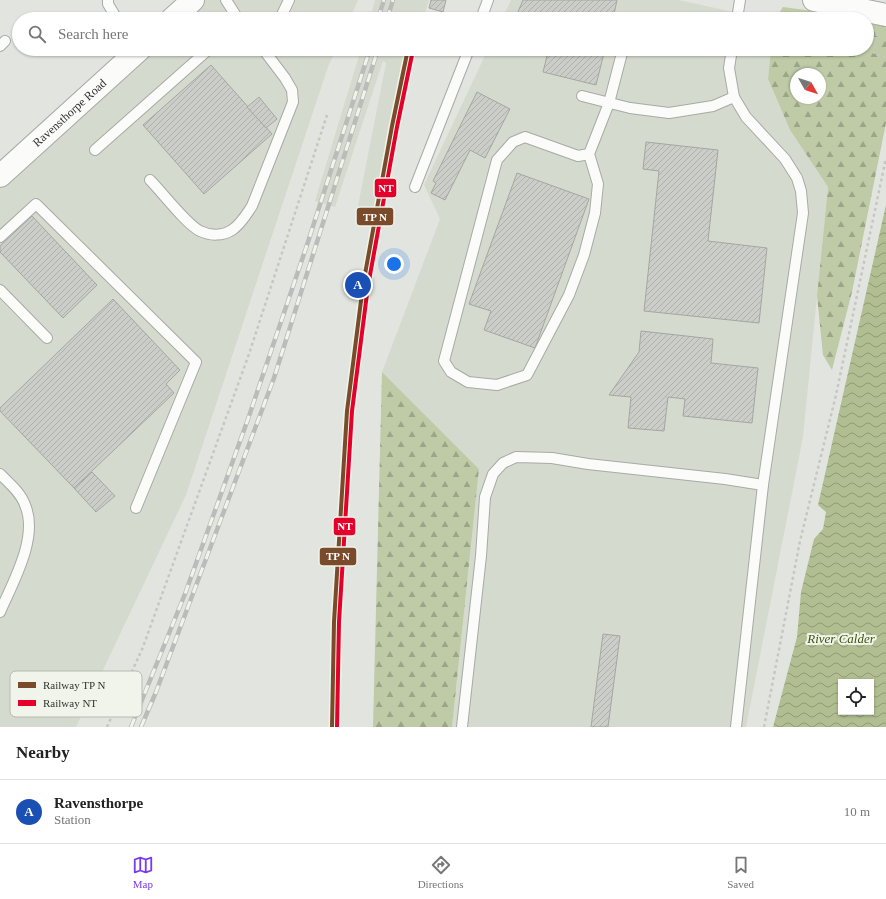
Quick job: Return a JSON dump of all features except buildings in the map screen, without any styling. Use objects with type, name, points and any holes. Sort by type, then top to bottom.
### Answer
[{"type":"street","points":[[180,12],[193,0]]},
{"type":"street","points":[[814,0],[872,12]]},
{"type":"street","name":"Ravensthorpe Road","points":[[0,176],[130,56]]},
{"type":"lane","points":[[108,0],[108,4],[113,12]]},
{"type":"lane","points":[[226,0],[234,12]]},
{"type":"lane","points":[[283,12],[289,0]]},
{"type":"lane","points":[[484,12],[488,0]]},
{"type":"lane","points":[[738,12],[740,0]]},
{"type":"lane","points":[[95,150],[201,56]]},
{"type":"lane","points":[[150,180],[198,231],[209,235],[220,235],[232,230],[242,221],[252,206],[293,102],[292,90],[268,56]]},
{"type":"lane","points":[[415,187],[466,56]]},
{"type":"lane","points":[[589,154],[578,156],[525,137],[513,142],[497,160],[444,361],[451,372],[468,382],[497,385],[527,375],[569,296],[584,255],[595,213],[598,184],[589,154],[609,103],[621,56]]},
{"type":"lane","points":[[731,56],[729,68],[734,97],[746,117],[785,159],[797,178],[801,191],[804,214],[763,485],[736,727]]},
{"type":"lane","points":[[582,96],[630,108],[669,113],[713,106],[734,97]]},
{"type":"lane","points":[[0,237],[36,204],[196,362],[136,508]]},
{"type":"lane","points":[[0,290],[47,338]]},
{"type":"lane","points":[[462,727],[481,556],[485,497],[493,474],[503,463],[516,457],[552,458],[588,464],[725,479],[763,485]]},
{"type":"lane","points":[[0,474],[13,486],[25,503],[30,518],[28,539],[23,558],[0,612]]},
{"type":"path","points":[[883,14],[874,54],[886,57]]},
{"type":"path","points":[[132,671],[143,647],[249,354],[327,115]]},
{"type":"path","points":[[764,727],[800,541],[836,395],[886,158]]},
{"type":"path","points":[[107,727],[112,717]]},
{"type":"shaded area","points":[[193,0],[358,0],[353,12],[180,12]]},
{"type":"shaded area","points":[[375,0],[429,0],[425,12],[372,12]]},
{"type":"shaded area","points":[[511,0],[679,0],[733,12],[505,12]]},
{"type":"shaded area","points":[[132,56],[333,56],[186,495],[103,671],[10,671],[10,717],[81,717],[76,727],[0,727],[0,176]]},
{"type":"shaded area","points":[[359,56],[415,56],[382,208],[357,211],[386,63],[383,61],[335,207],[315,201]]},
{"type":"shaded area","points":[[485,56],[770,56],[768,79],[790,130],[828,187],[803,437],[746,727],[452,727],[479,469],[382,372],[440,219],[424,185]]},
{"type":"green space","points":[[783,7],[820,12],[780,12]]},
{"type":"green space","points":[[874,23],[886,27],[886,123],[852,292],[832,370],[823,355],[817,296],[828,187],[790,130],[768,79],[770,56],[874,56]]},
{"type":"green space","points":[[382,372],[479,469],[452,727],[373,727]]},
{"type":"water","name":"River Calder","points":[[886,205],[886,727],[773,727],[797,637],[801,592],[814,539],[823,529],[826,512],[818,505]]},
{"type":"railway","points":[[380,12],[384,0]]},
{"type":"railway","points":[[389,12],[393,0]]},
{"type":"railway","points":[[142,700],[185,594],[248,419],[307,245],[368,56]]},
{"type":"railway","points":[[141,727],[156,692],[274,378],[376,56]]},
{"type":"railway","points":[[131,727],[135,717]]},
{"type":"transit line","points":[[332,727],[334,622],[347,411],[363,285],[392,126],[407,56]]},
{"type":"rail line","name":"NT","points":[[337,727],[339,622],[352,411],[368,286],[397,127],[412,56]]},
{"type":"place","name":"Ravensthorpe","points":[[358,285]]}]
